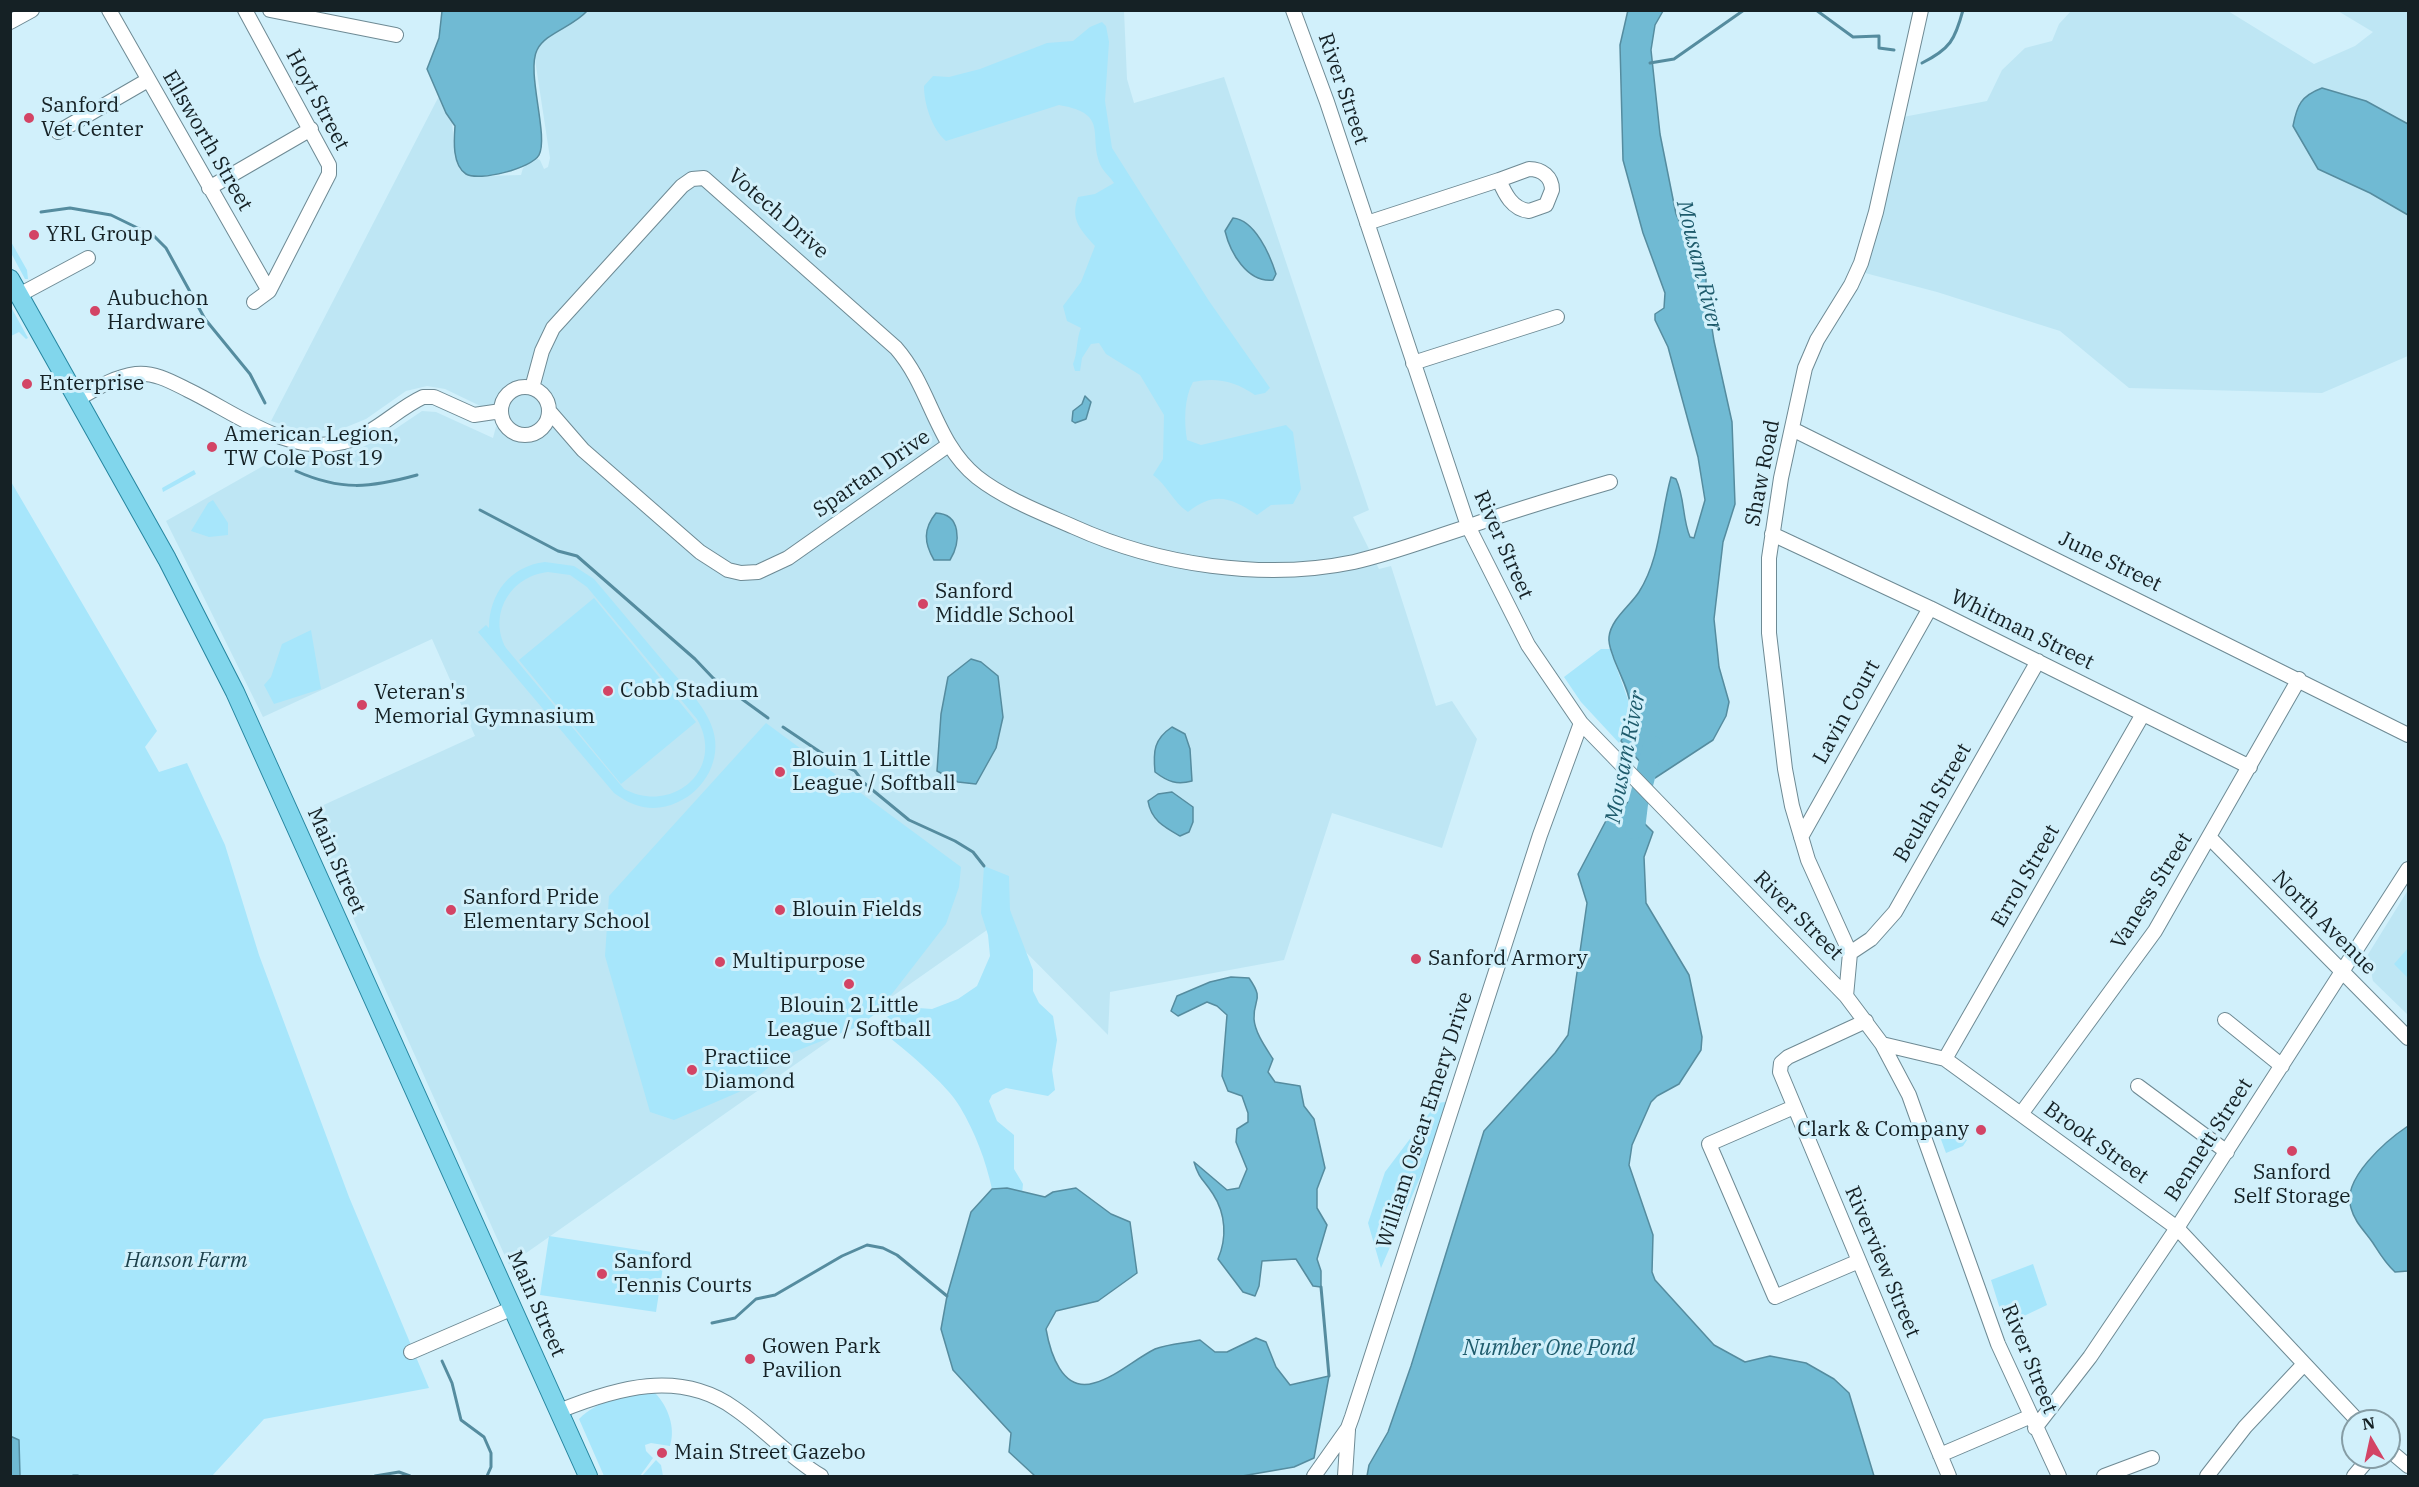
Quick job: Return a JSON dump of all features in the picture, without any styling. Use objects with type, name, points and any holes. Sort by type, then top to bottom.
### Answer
[{"type":"main road","name":"Main Street","points":[[15,287],[167,559],[235,692],[588,1476]]},
{"type":"street","points":[[10,22],[32,10]]},
{"type":"street","name":"Ellsworth Street","points":[[109,10],[269,291]]},
{"type":"street","name":"Hoyt Street","points":[[245,10],[328,161],[328,174],[269,291],[254,302]]},
{"type":"street","points":[[270,10],[396,35]]},
{"type":"street","name":"River Street","points":[[1293,10],[1468,526],[1528,645],[1581,723],[1846,996],[1882,1044],[1916,1113],[1998,1344],[2032,1422],[2059,1476]]},
{"type":"street","name":"Shaw Road","points":[[1850,953],[1801,837],[1785,769],[1769,633],[1767,587],[1772,534],[1807,361],[1816,340],[1851,285],[1869,238],[1921,10]]},
{"type":"street","points":[[58,132],[148,80]]},
{"type":"street","points":[[209,188],[311,129]]},
{"type":"street","name":"Votech Drive","points":[[532,388],[542,351],[553,328],[682,186],[692,178],[704,178],[896,348],[920,381],[947,446]]},
{"type":"street","points":[[1367,224],[1499,180]]},
{"type":"street","points":[[15,287],[88,258]]},
{"type":"street","points":[[1413,363],[1557,317]]},
{"type":"street","points":[[78,399],[117,378],[149,374],[173,382],[266,431],[304,445],[343,442],[365,435],[423,397],[434,397],[474,415],[501,411]]},
{"type":"street","points":[[519,388],[532,388],[547,399],[550,412],[543,429],[525,436],[508,429],[501,411],[508,394],[519,388]]},
{"type":"street","name":"Spartan Drive","points":[[550,412],[583,450],[700,552],[728,570],[741,573],[758,572],[788,558],[947,446],[977,477],[1033,509],[1105,541],[1176,559],[1230,567],[1308,568],[1353,562],[1398,550],[1610,482]]},
{"type":"street","name":"June Street","points":[[1792,429],[2409,735]]},
{"type":"street","name":"Whitman Street","points":[[1772,534],[1930,608],[2250,767]]},
{"type":"street","name":"Lavin Court","points":[[1801,837],[1930,608]]},
{"type":"street","name":"Beulah Street","points":[[1850,953],[1881,929],[1895,912],[2038,661]]},
{"type":"street","name":"Vaness Street","points":[[2021,1114],[2155,931],[2300,679]]},
{"type":"street","name":"Errol Street","points":[[1945,1059],[2143,714]]},
{"type":"street","name":"William Oscar Emery Drive","points":[[1345,1476],[1348,1428],[1540,835],[1581,723]]},
{"type":"street","name":"North Avenue","points":[[2210,838],[2409,1038]]},
{"type":"street","name":"Bennett Street","points":[[2032,1422],[2090,1357],[2227,1152],[2409,869]]},
{"type":"street","name":"River Street","points":[[1846,996],[1850,953]]},
{"type":"street","points":[[2225,1020],[2282,1066]]},
{"type":"street","name":"Riverview Street","points":[[1866,1021],[1788,1057],[1781,1063],[1780,1071],[1948,1476]]},
{"type":"street","name":"Brook Street","points":[[1882,1044],[1945,1059],[2177,1228],[2347,1409]]},
{"type":"street","points":[[2138,1086],[2227,1152]]},
{"type":"street","points":[[1794,1107],[1709,1144],[1775,1297],[1859,1261]]},
{"type":"street","points":[[411,1352],[513,1308]]},
{"type":"street","points":[[2207,1476],[2245,1427],[2304,1364]]},
{"type":"street","points":[[559,1411],[600,1395],[634,1386],[667,1385],[697,1390],[734,1408],[799,1463],[821,1476]]},
{"type":"street","points":[[1940,1455],[2032,1422]]},
{"type":"street","name":"William Oscar Emery Drive","points":[[1314,1476],[1348,1428]]},
{"type":"street","points":[[2104,1476],[2152,1458]]},
{"type":"shaded area","name":"Sanford Middle School","points":[[585,11],[1124,11],[1127,79],[1134,103],[1224,77],[1369,510],[1353,517],[1379,569],[1391,566],[1436,706],[1452,701],[1477,739],[1442,848],[1332,813],[1284,960],[1110,992],[1108,1035],[997,923],[509,1265],[306,813],[475,736],[432,639],[263,717],[166,521],[286,453],[320,457],[354,451],[382,438],[422,411],[436,412],[493,438],[499,415],[445,389],[427,386],[406,391],[366,419],[339,430],[304,431],[271,421],[439,96],[452,122],[454,145],[486,176],[521,175],[523,168],[535,158],[540,160],[544,169],[548,167],[550,158],[534,53],[541,43]]},
{"type":"shaded area","points":[[2071,11],[2228,11],[2314,64],[2355,46],[2373,32],[2338,11],[2408,11],[2408,356],[2322,393],[2129,388],[2060,331],[1937,292],[1865,273],[1882,215],[1903,117],[1987,101],[2002,70],[2025,48],[2052,41],[2059,24]]},
{"type":"shaded area","points":[[2408,890],[2408,1015],[2373,981],[2367,956]]},
{"type":"green space","points":[[1102,22],[1106,26],[1109,42],[1105,101],[1112,148],[1209,301],[1270,388],[1265,393],[1255,395],[1240,386],[1225,381],[1193,382],[1186,410],[1187,440],[1201,445],[1286,425],[1293,432],[1301,489],[1293,504],[1271,505],[1257,515],[1231,501],[1214,499],[1197,505],[1188,512],[1153,475],[1163,459],[1164,415],[1140,375],[1106,354],[1099,343],[1091,344],[1082,358],[1080,371],[1075,371],[1073,364],[1081,328],[1067,321],[1063,306],[1081,282],[1095,246],[1078,224],[1076,205],[1078,197],[1095,194],[1114,183],[1102,168],[1092,121],[1086,114],[1059,105],[946,141],[930,116],[924,86],[933,76],[949,77],[980,69],[1047,43],[1073,41],[1090,27]]},
{"type":"green space","points":[[10,240],[27,270],[28,279],[25,279],[11,253]]},
{"type":"green space","points":[[11,307],[28,338],[26,339],[19,332],[11,336]]},
{"type":"green space","points":[[194,470],[196,474],[163,492],[162,488]]},
{"type":"green space","name":"Hanson Farm","points":[[10,480],[157,731],[145,747],[159,772],[187,763],[225,845],[259,955],[349,1197],[429,1388],[264,1419],[212,1476],[11,1476]]},
{"type":"green space","points":[[213,500],[228,523],[228,535],[209,537],[191,531],[208,503]]},
{"type":"green space","points":[[545,562],[574,566],[594,579],[700,705],[713,730],[715,752],[709,772],[703,782],[688,797],[669,805],[653,808],[629,802],[614,793],[478,632],[486,625],[489,628],[493,604],[504,584],[521,569]],"holes":[[[548,572],[570,575],[587,587],[697,719],[704,737],[705,755],[700,770],[690,782],[676,791],[660,796],[642,796],[624,789],[506,648],[501,635],[501,611],[513,589],[535,575]]]},
{"type":"green space","name":"Cobb Stadium","points":[[594,598],[696,722],[621,784],[519,660]]},
{"type":"green space","points":[[311,630],[321,689],[274,704],[264,685],[271,677],[282,644]]},
{"type":"green space","points":[[1601,649],[1610,649],[1632,711],[1631,722],[1619,743],[1581,702],[1564,677]]},
{"type":"green space","name":"Blouin Fields","points":[[766,723],[961,867],[959,887],[946,924],[878,1012],[857,1027],[781,1057],[739,1092],[674,1120],[650,1112],[605,956],[609,896]]},
{"type":"green space","points":[[984,866],[1009,876],[1010,910],[1033,970],[1033,991],[1039,1003],[1053,1016],[1057,1040],[1052,1070],[1055,1090],[1048,1096],[1006,1088],[992,1095],[989,1101],[997,1121],[1014,1135],[1014,1169],[1023,1184],[1022,1194],[1007,1188],[992,1189],[975,1137],[954,1098],[923,1066],[880,1030],[883,1019],[905,1007],[932,1009],[958,999],[977,986],[990,956],[988,935],[981,913]]},
{"type":"green space","points":[[2408,948],[2408,978],[2394,964]]},
{"type":"green space","points":[[1453,1101],[1381,1268],[1368,1223],[1385,1172],[1437,1103]]},
{"type":"green space","points":[[1940,1121],[1952,1129],[1950,1132],[1955,1135],[1957,1133],[1967,1140],[1963,1146],[1946,1153],[1936,1126]]},
{"type":"green space","name":"Sanford Tennis Courts","points":[[549,1236],[665,1254],[656,1312],[540,1295]]},
{"type":"green space","points":[[2033,1264],[2047,1305],[2005,1325],[1991,1280]]},
{"type":"green space","points":[[655,1393],[664,1404],[670,1418],[672,1439],[670,1446],[651,1443],[645,1445],[646,1451],[653,1458],[640,1476],[604,1476],[579,1419],[595,1407],[614,1398]]},
{"type":"green space","points":[[656,1460],[661,1465],[663,1476],[642,1476]]},
{"type":"water","points":[[1628,10],[1663,11],[1655,25],[1651,50],[1660,134],[1676,214],[1690,244],[1705,266],[1706,290],[1714,341],[1732,422],[1735,504],[1723,542],[1714,619],[1719,667],[1729,702],[1726,716],[1713,740],[1655,778],[1621,741],[1629,718],[1630,700],[1610,648],[1610,630],[1639,592],[1652,565],[1671,477],[1676,479],[1679,486],[1690,537],[1694,538],[1705,500],[1698,457],[1668,347],[1655,320],[1655,314],[1664,308],[1665,293],[1643,233],[1623,160],[1620,45]]},
{"type":"water","points":[[442,11],[587,11],[546,39],[537,50],[534,73],[541,146],[539,155],[526,165],[493,175],[473,176],[466,174],[458,165],[455,152],[455,126],[446,113],[427,69],[439,38]]},
{"type":"water","points":[[2322,88],[2366,101],[2408,124],[2408,215],[2370,193],[2318,169],[2293,126],[2301,102],[2309,94]]},
{"type":"water","points":[[1233,218],[1241,220],[1255,232],[1276,274],[1273,280],[1255,277],[1236,257],[1225,231]]},
{"type":"water","points":[[1085,396],[1091,402],[1086,419],[1075,423],[1072,421],[1073,411],[1082,404]]},
{"type":"water","points":[[936,513],[950,518],[956,530],[956,545],[950,560],[934,560],[928,548],[927,530]]},
{"type":"water","points":[[971,659],[981,662],[998,676],[1003,717],[996,748],[976,784],[958,782],[937,771],[941,714],[948,677]]},
{"type":"water","points":[[1172,727],[1185,734],[1190,749],[1192,781],[1173,782],[1155,772],[1156,746],[1161,736]]},
{"type":"water","points":[[1172,792],[1193,807],[1193,822],[1189,832],[1180,836],[1155,818],[1148,801],[1158,794]]},
{"type":"water","name":"Number One Pond","points":[[1630,801],[1638,804],[1646,812],[1643,822],[1653,832],[1644,857],[1646,903],[1689,975],[1702,1037],[1701,1050],[1679,1084],[1657,1096],[1651,1102],[1632,1145],[1629,1165],[1653,1235],[1652,1272],[1655,1280],[1714,1345],[1745,1362],[1770,1356],[1806,1363],[1834,1379],[1849,1393],[1874,1476],[1367,1476],[1369,1465],[1388,1432],[1411,1366],[1484,1131],[1555,1053],[1568,1035],[1587,903],[1578,874],[1609,815]]},
{"type":"water","points":[[1231,977],[1249,978],[1256,991],[1254,1019],[1256,1030],[1273,1059],[1268,1072],[1275,1082],[1300,1086],[1304,1106],[1314,1119],[1325,1168],[1317,1189],[1317,1208],[1327,1225],[1317,1259],[1321,1271],[1321,1287],[1313,1286],[1296,1259],[1262,1261],[1259,1286],[1255,1296],[1243,1292],[1218,1259],[1223,1243],[1223,1218],[1213,1194],[1200,1176],[1194,1162],[1227,1190],[1239,1188],[1247,1169],[1236,1142],[1237,1129],[1248,1122],[1248,1113],[1242,1096],[1228,1091],[1222,1076],[1227,1015],[1217,1006],[1207,1002],[1178,1016],[1171,1011],[1177,996],[1210,982]]},
{"type":"water","points":[[2408,1126],[2408,1271],[2395,1272],[2385,1262],[2358,1223],[2351,1208],[2350,1197],[2359,1173],[2368,1161]]},
{"type":"water","points":[[1007,1188],[1045,1197],[1053,1192],[1076,1188],[1111,1214],[1130,1222],[1137,1273],[1098,1301],[1056,1311],[1046,1329],[1055,1359],[1066,1376],[1074,1382],[1094,1383],[1110,1377],[1160,1347],[1200,1340],[1215,1352],[1227,1352],[1256,1338],[1266,1342],[1276,1367],[1290,1385],[1329,1376],[1314,1458],[1294,1467],[1242,1476],[1035,1476],[1009,1452],[1011,1433],[953,1370],[941,1329],[947,1296],[971,1212],[992,1189]]},
{"type":"water","points":[[10,1436],[19,1440],[20,1476],[11,1476]]},
{"type":"waterway","points":[[1650,63],[1674,59],[1744,10]]},
{"type":"waterway","points":[[1816,10],[1853,37],[1879,36],[1879,48],[1894,50]]},
{"type":"waterway","points":[[1922,63],[1939,53],[1950,42],[1963,10]]},
{"type":"waterway","points":[[2011,10],[2020,10]]},
{"type":"waterway","points":[[41,212],[70,208],[111,215],[154,236],[166,248],[205,319],[250,374],[265,403]]},
{"type":"waterway","points":[[296,471],[327,482],[356,485],[385,483],[417,475]]},
{"type":"waterway","points":[[480,510],[558,551],[577,556],[695,659],[713,678],[768,718]]},
{"type":"waterway","points":[[783,727],[835,762],[855,771],[864,783],[909,820],[973,852],[984,866]]},
{"type":"waterway","name":"Mousam River","points":[[1635,829],[1638,804],[1653,746]]},
{"type":"waterway","points":[[712,1323],[735,1318],[756,1299],[775,1295],[842,1256],[867,1245],[883,1248],[897,1255],[947,1296]]},
{"type":"waterway","points":[[1321,1287],[1329,1376]]},
{"type":"waterway","points":[[442,1361],[452,1383],[461,1420],[484,1437],[491,1453],[491,1467],[487,1476]]},
{"type":"waterway","points":[[375,1476],[399,1472],[410,1476]]},
{"type":"waterway","points":[[73,1476],[78,1476]]},
{"type":"place","name":"Sanford Vet Center","points":[[29,118]]},
{"type":"place","name":"YRL Group","points":[[34,235]]},
{"type":"place","name":"Aubuchon Hardware","points":[[95,311]]},
{"type":"place","name":"Enterprise","points":[[27,384]]},
{"type":"place","name":"American Legion, TW Cole Post 19","points":[[212,447]]},
{"type":"place","name":"Sanford Middle School","points":[[923,604]]},
{"type":"place","name":"Cobb Stadium","points":[[608,691]]},
{"type":"place","name":"Veteran's Memorial Gymnasium","points":[[362,705]]},
{"type":"place","name":"Blouin 1 Little League / Softball","points":[[780,772]]},
{"type":"place","name":"Sanford Pride Elementary School","points":[[451,910]]},
{"type":"place","name":"Blouin Fields","points":[[780,910]]},
{"type":"place","name":"Sanford Armory","points":[[1416,959]]},
{"type":"place","name":"Multipurpose","points":[[720,962]]},
{"type":"place","name":"Blouin 2 Little League / Softball","points":[[849,984]]},
{"type":"place","name":"Practiice Diamond","points":[[692,1070]]},
{"type":"place","name":"Clark & Company","points":[[1981,1130]]},
{"type":"place","name":"Sanford Self Storage","points":[[2292,1151]]},
{"type":"place","name":"Sanford Tennis Courts","points":[[602,1274]]},
{"type":"place","name":"Gowen Park Pavilion","points":[[750,1359]]},
{"type":"place","name":"Main Street Gazebo","points":[[662,1453]]}]
